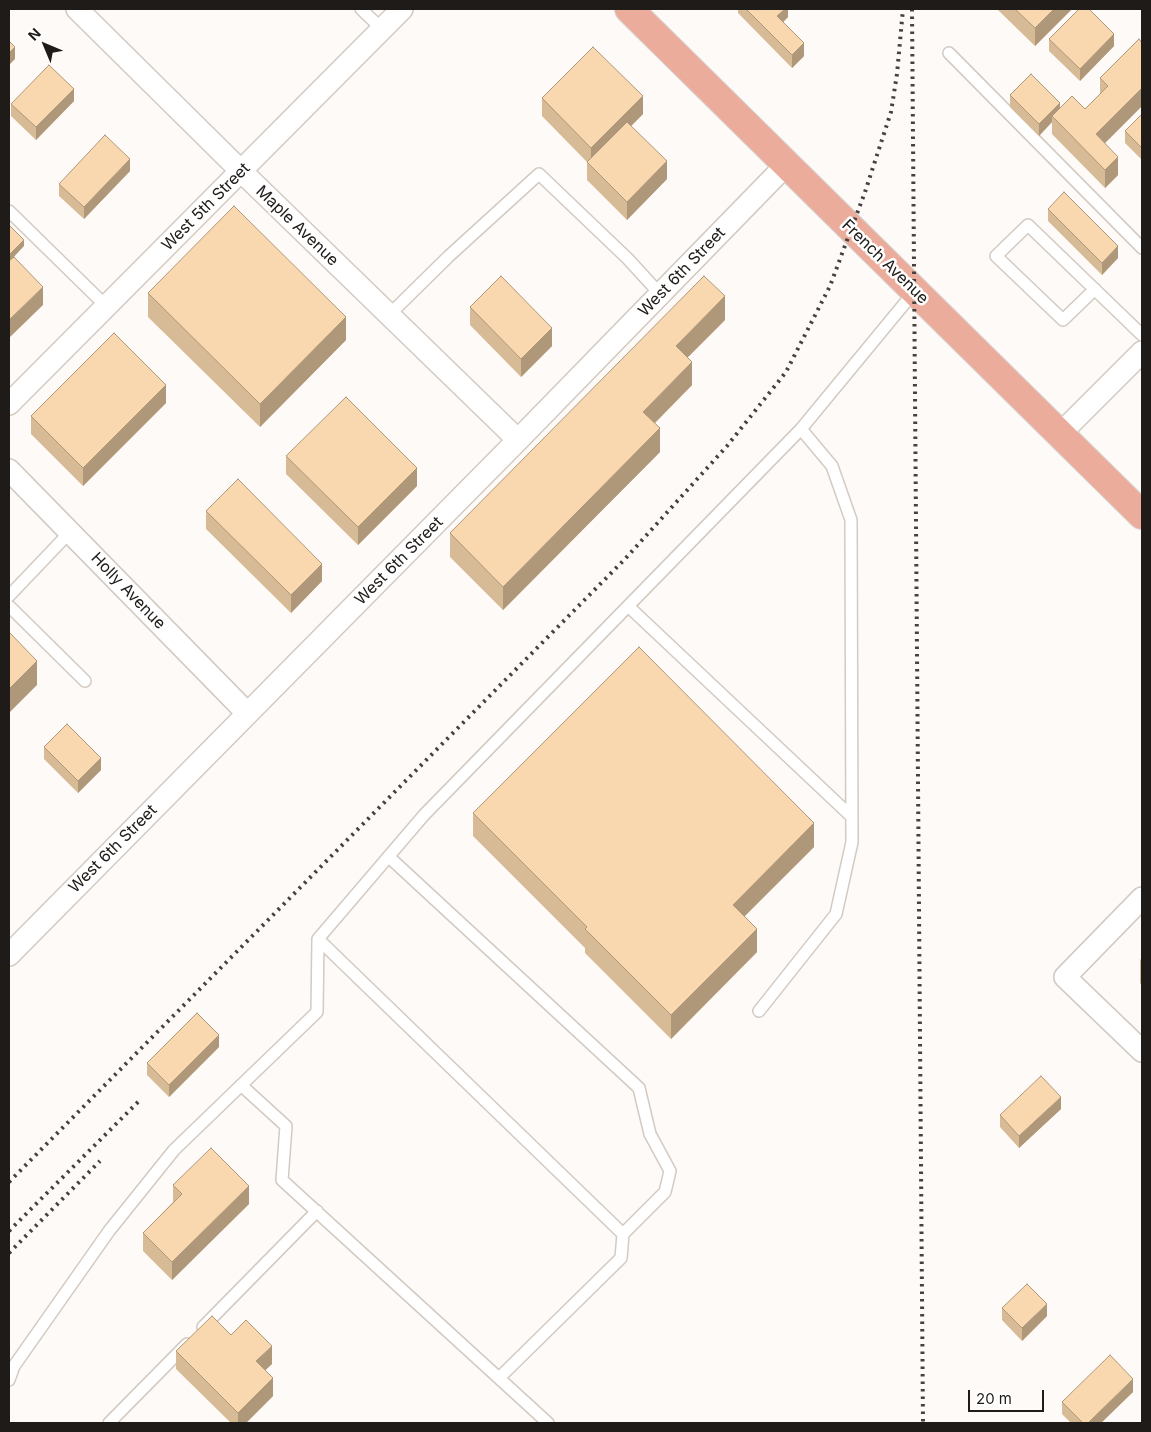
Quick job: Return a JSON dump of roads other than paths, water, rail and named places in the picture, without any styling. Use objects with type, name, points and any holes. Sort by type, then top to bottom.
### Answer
[{"type":"main road","name":"French Avenue","points":[[629,9],[1142,515]]},
{"type":"street","name":"Maple Avenue","points":[[77,9],[518,440]]},
{"type":"street","name":"West 5th Street","points":[[9,404],[402,9]]},
{"type":"street","name":"West 6th Street","points":[[9,955],[518,440],[786,165]]},
{"type":"street","points":[[1060,434],[1142,352]]},
{"type":"street","name":"Holly Avenue","points":[[9,470],[247,713]]},
{"type":"street","points":[[1142,898],[1065,977],[1142,1051]]},
{"type":"lane","points":[[361,9],[382,29]]},
{"type":"lane","points":[[949,53],[1142,248]]},
{"type":"lane","points":[[389,315],[449,256],[539,174],[628,259],[660,294]]},
{"type":"lane","points":[[9,211],[106,306]]},
{"type":"lane","points":[[1095,289],[1063,320],[996,256],[1028,225],[1095,289],[1142,334]]},
{"type":"lane","points":[[9,1380],[14,1366],[109,1231],[174,1150],[317,1012],[318,939],[424,815],[801,429],[914,292]]},
{"type":"lane","points":[[759,1011],[836,914],[852,842],[850,520],[832,466],[801,429]]},
{"type":"lane","points":[[9,596],[70,532]]},
{"type":"lane","points":[[9,606],[85,681]]},
{"type":"lane","points":[[628,606],[852,816]]},
{"type":"lane","points":[[389,857],[639,1088],[650,1134],[670,1171],[665,1192],[623,1234],[620,1258],[499,1378]]},
{"type":"lane","points":[[318,939],[623,1234]]},
{"type":"lane","points":[[241,1085],[286,1126],[282,1180],[548,1423]]},
{"type":"lane","points":[[109,1423],[317,1211]]},
{"type":"railway","points":[[9,1182],[625,559],[727,446],[786,372],[830,286],[865,192],[891,112],[897,74],[903,9]]},
{"type":"railway","points":[[912,9],[923,1423]]},
{"type":"railway","points":[[9,1231],[141,1099]]},
{"type":"railway","points":[[9,1253],[100,1161]]}]
